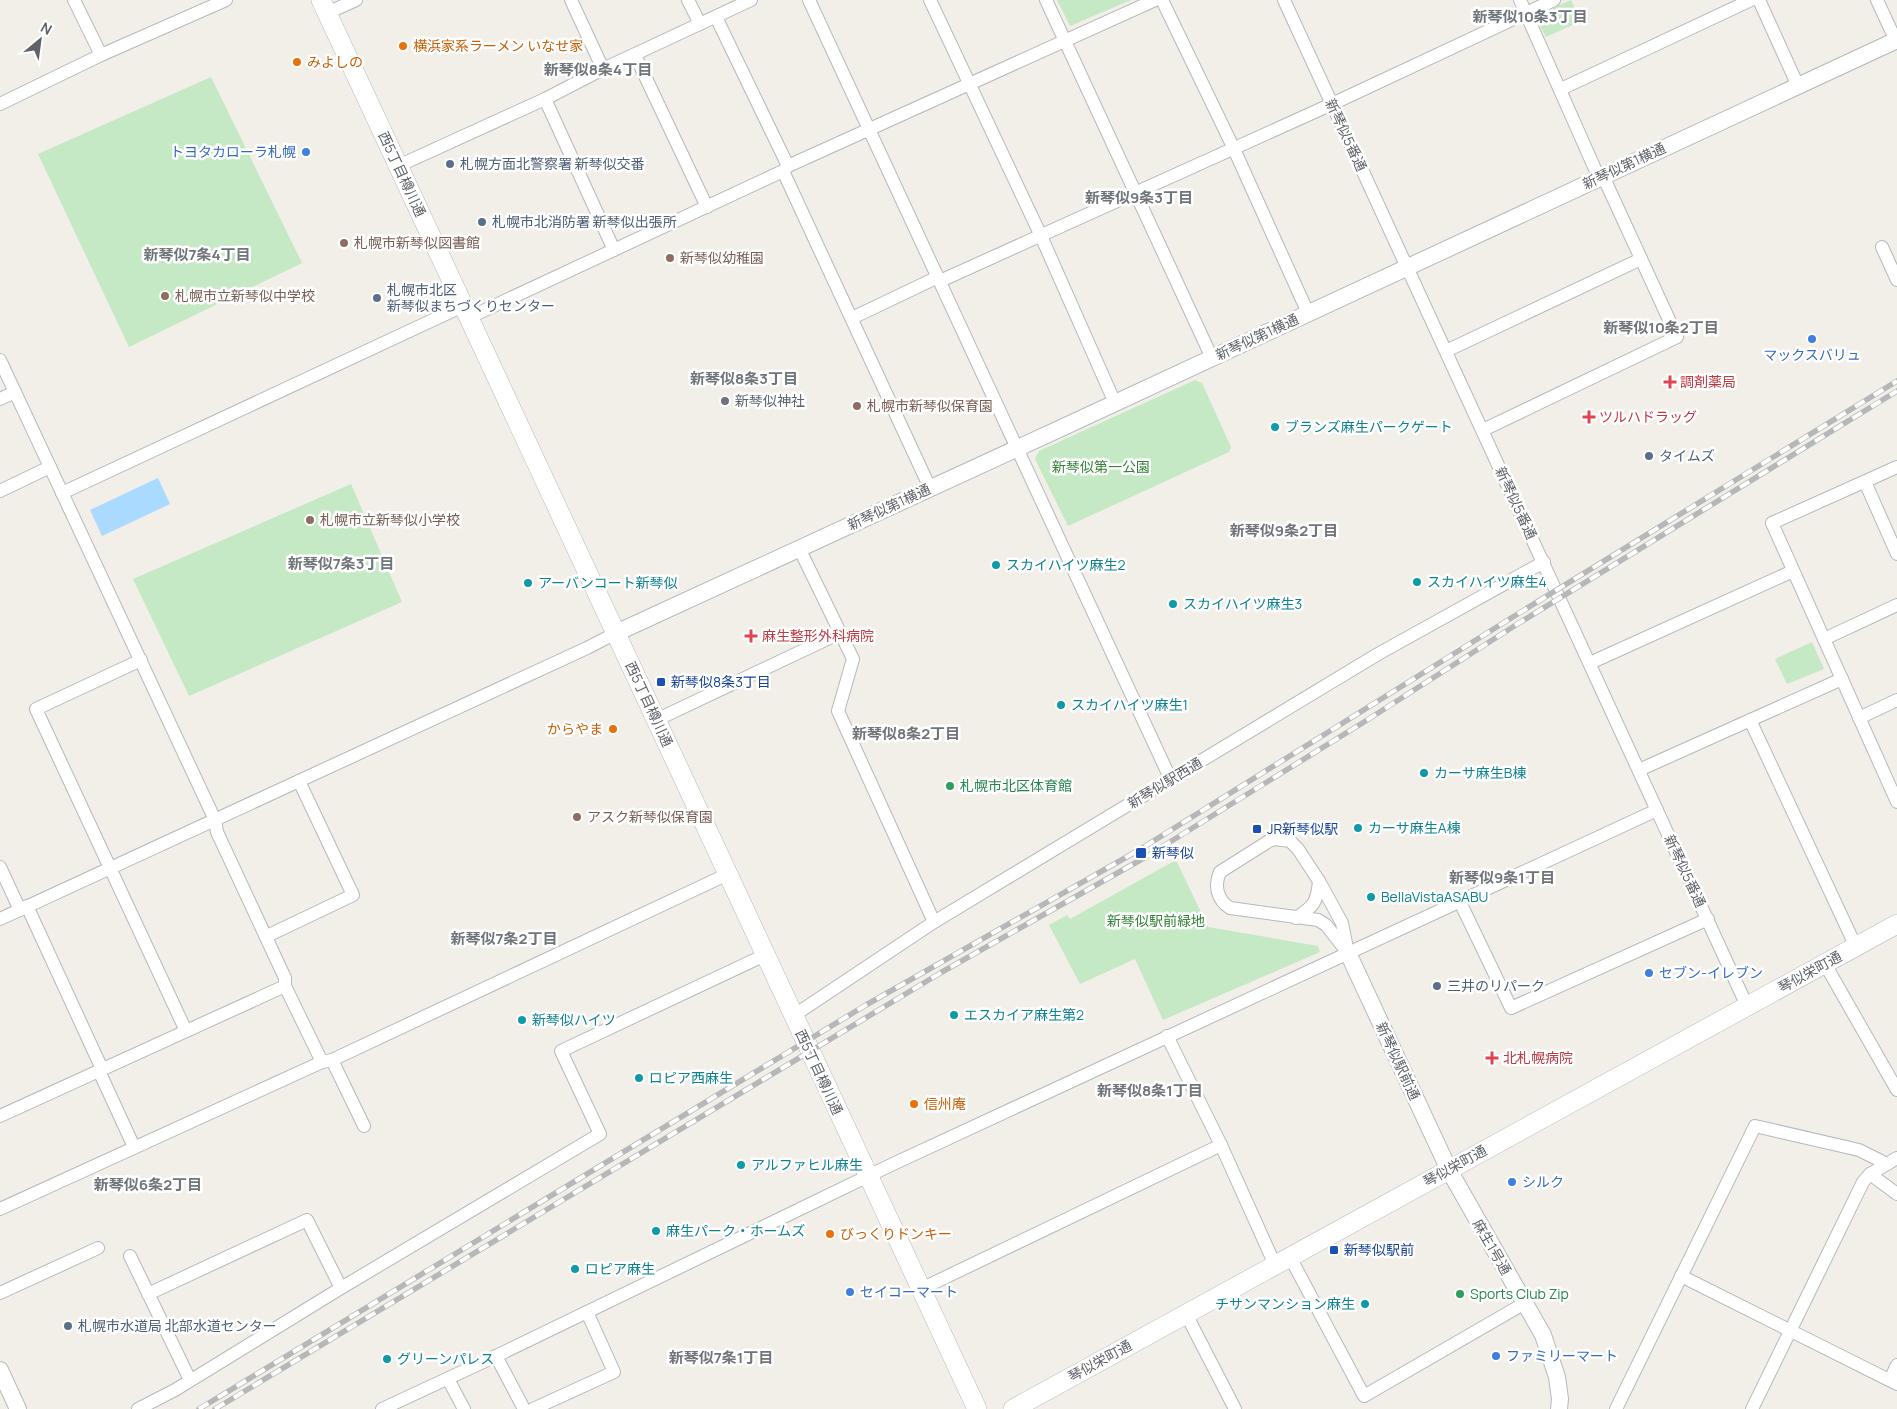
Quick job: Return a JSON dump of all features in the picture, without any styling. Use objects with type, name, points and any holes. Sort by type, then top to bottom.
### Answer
[{"type":"main road","name":"西5丁目樽川通","points":[[324,7],[977,1409]]},
{"type":"main road","name":"琴似栄町通","points":[[1013,1409],[1897,924]]},
{"type":"street","points":[[74,0],[101,56]]},
{"type":"street","points":[[0,104],[226,0]]},
{"type":"street","points":[[324,7],[356,0]]},
{"type":"street","points":[[571,0],[603,69]]},
{"type":"street","points":[[688,0],[700,24]]},
{"type":"street","points":[[398,166],[545,99],[603,69],[751,0]]},
{"type":"street","points":[[809,0],[1171,780]]},
{"type":"street","points":[[930,0],[1041,236],[1116,403]]},
{"type":"street","points":[[1046,0],[1212,358]]},
{"type":"street","points":[[62,494],[466,312],[614,250],[869,129],[1155,0]]},
{"type":"street","points":[[1162,0],[1234,149],[1308,313]]},
{"type":"street","name":"新琴似5番通","points":[[1284,0],[1747,1006]]},
{"type":"street","points":[[1483,430],[1677,337],[1520,0]]},
{"type":"street","points":[[852,318],[1234,149],[1554,0]]},
{"type":"street","points":[[1561,89],[1751,0]]},
{"type":"street","points":[[1759,0],[1798,86]]},
{"type":"street","points":[[1877,0],[1896,40]]},
{"type":"street","points":[[716,17],[930,488]]},
{"type":"street","name":"新琴似第1横通","points":[[616,633],[1896,40]]},
{"type":"street","points":[[635,55],[707,207]]},
{"type":"street","points":[[545,99],[614,250]]},
{"type":"street","points":[[1882,247],[1897,280]]},
{"type":"street","points":[[1446,351],[1641,259]]},
{"type":"street","points":[[0,360],[215,820],[218,832],[285,978],[285,986],[364,1126]]},
{"type":"street","points":[[0,399],[15,392]]},
{"type":"street","points":[[0,491],[50,467]]},
{"type":"street","points":[[1895,793],[1859,718],[1772,523],[1897,467]]},
{"type":"street","points":[[1865,482],[1897,554]]},
{"type":"street","points":[[799,548],[853,659],[838,711],[934,922]]},
{"type":"street","name":"新琴似駅西通","points":[[793,1016],[934,922],[1378,654],[1544,562]]},
{"type":"street","points":[[1590,663],[1793,571]]},
{"type":"street","points":[[1824,639],[1897,605]]},
{"type":"street","points":[[0,919],[616,633]]},
{"type":"street","points":[[656,720],[840,633]]},
{"type":"street","points":[[141,660],[36,709],[186,1031]]},
{"type":"street","points":[[1640,770],[1842,679]]},
{"type":"street","points":[[1859,718],[1897,700]]},
{"type":"street","points":[[1750,720],[1856,947]]},
{"type":"street","points":[[267,936],[353,895],[299,781]]},
{"type":"street","points":[[389,1408],[868,1176],[1657,810]]},
{"type":"street","points":[[1283,839],[1290,841],[1298,849],[1319,881],[1342,923],[1348,953],[1326,924],[1318,920],[1230,908],[1224,904],[1216,888],[1216,880],[1220,872],[1269,841],[1283,839]]},
{"type":"street","points":[[0,867],[23,908],[100,1070],[134,1147]]},
{"type":"street","points":[[0,1209],[327,1061],[728,874]]},
{"type":"street","points":[[1296,918],[1311,908],[1317,897],[1319,881]]},
{"type":"street","points":[[1460,902],[1511,1008],[1708,919]]},
{"type":"street","name":"新琴似駅前通","points":[[1348,953],[1449,1170]]},
{"type":"street","points":[[138,1409],[190,1380],[600,1134],[561,1051],[765,955]]},
{"type":"street","points":[[1824,964],[1897,1090]]},
{"type":"street","points":[[1,1114],[285,986]]},
{"type":"street","points":[[1167,1036],[1221,1145],[1283,1261],[1364,1396],[1525,1303]]},
{"type":"street","points":[[1616,1409],[1755,1126],[1859,1150],[1892,1161]]},
{"type":"street","points":[[921,1289],[1221,1145]]},
{"type":"street","points":[[1752,1409],[1863,1182],[1870,1174],[1892,1161]]},
{"type":"street","name":"麻生1号通","points":[[1449,1170],[1543,1335],[1557,1377],[1560,1399],[1559,1409]]},
{"type":"street","points":[[1870,1174],[1897,1194]]},
{"type":"street","points":[[148,1294],[307,1220],[341,1288]]},
{"type":"street","points":[[0,1293],[98,1248]]},
{"type":"street","points":[[130,1256],[190,1380]]},
{"type":"street","points":[[1681,1276],[1893,1382],[1897,1365]]},
{"type":"street","points":[[533,1409],[614,1372],[587,1312]]},
{"type":"street","points":[[1186,1314],[1235,1409]]},
{"type":"street","points":[[496,1356],[524,1409]]},
{"type":"street","points":[[0,1370],[18,1409]]},
{"type":"street","points":[[448,1379],[464,1409]]},
{"type":"green space","points":[[1057,0],[1131,0],[1070,26]]},
{"type":"green space","points":[[1571,0],[1581,21],[1546,37],[1535,16]]},
{"type":"green space","points":[[211,77],[302,263],[129,347],[38,154]]},
{"type":"green space","name":"新琴似第一公園","points":[[1195,380],[1202,383],[1231,447],[1229,452],[1068,526],[1035,459],[1039,451]]},
{"type":"green space","points":[[351,484],[402,602],[189,696],[133,579]]},
{"type":"green space","points":[[1812,642],[1824,669],[1787,684],[1775,659]]},
{"type":"green space","name":"新琴似駅前緑地","points":[[1176,860],[1208,927],[1318,946],[1320,952],[1163,1020],[1135,959],[1080,984],[1049,925],[1067,915],[1070,919]]},
{"type":"water","points":[[158,478],[170,504],[102,536],[90,510]]},
{"type":"railway","points":[[199,1409],[866,1005],[1139,850],[1897,381]]},
{"type":"railway","points":[[215,1409],[942,972],[1144,858],[1364,722],[1519,623],[1897,391]]},
{"type":"place","name":"横浜家系ラーメン いなせ家","points":[[403,46]]},
{"type":"place","name":"みよしの","points":[[297,62]]},
{"type":"place","name":"トヨタカローラ札幌","points":[[306,152]]},
{"type":"place","name":"札幌方面北警察署 新琴似交番","points":[[450,164]]},
{"type":"place","name":"札幌市北消防署 新琴似出張所","points":[[482,222]]},
{"type":"place","name":"札幌市新琴似図書館","points":[[344,243]]},
{"type":"place","name":"新琴似幼稚園","points":[[670,258]]},
{"type":"place","name":"札幌市立新琴似中学校","points":[[165,296]]},
{"type":"place","name":"札幌市北区 新琴似まちづくりセンター","points":[[377,298]]},
{"type":"place","name":"マックスバリュ","points":[[1812,339]]},
{"type":"place","name":"調剤薬局","points":[[1670,382]]},
{"type":"place","name":"新琴似神社","points":[[725,401]]},
{"type":"place","name":"札幌市新琴似保育園","points":[[857,406]]},
{"type":"place","name":"ツルハドラッグ","points":[[1589,417]]},
{"type":"place","name":"ブランズ麻生パークゲート","points":[[1275,427]]},
{"type":"place","name":"タイムズ","points":[[1649,456]]},
{"type":"place","name":"札幌市立新琴似小学校","points":[[310,520]]},
{"type":"place","name":"スカイハイツ麻生2","points":[[996,565]]},
{"type":"place","name":"スカイハイツ麻生4","points":[[1417,582]]},
{"type":"place","name":"アーバンコート新琴似","points":[[528,583]]},
{"type":"place","name":"スカイハイツ麻生3","points":[[1173,604]]},
{"type":"place","name":"麻生整形外科病院","points":[[751,636]]},
{"type":"place","name":"新琴似8条3丁目","points":[[661,682]]},
{"type":"place","name":"スカイハイツ麻生1","points":[[1061,705]]},
{"type":"place","name":"からやま","points":[[613,729]]},
{"type":"place","name":"カーサ麻生B棟","points":[[1424,773]]},
{"type":"place","name":"札幌市北区体育館","points":[[950,786]]},
{"type":"place","name":"アスク新琴似保育園","points":[[577,817]]},
{"type":"place","name":"カーサ麻生A棟","points":[[1358,828]]},
{"type":"place","name":"JR新琴似駅","points":[[1257,829]]},
{"type":"place","name":"新琴似","points":[[1141,853]]},
{"type":"place","name":"BellaVistaASABU","points":[[1371,897]]},
{"type":"place","name":"セブン-イレブン","points":[[1649,973]]},
{"type":"place","name":"三井のリパーク","points":[[1437,986]]},
{"type":"place","name":"エスカイア麻生第2","points":[[954,1015]]},
{"type":"place","name":"新琴似ハイツ","points":[[522,1020]]},
{"type":"place","name":"北札幌病院","points":[[1492,1058]]},
{"type":"place","name":"ロピア西麻生","points":[[639,1078]]},
{"type":"place","name":"信州庵","points":[[914,1104]]},
{"type":"place","name":"アルファヒル麻生","points":[[741,1165]]},
{"type":"place","name":"シルク","points":[[1512,1182]]},
{"type":"place","name":"麻生パーク・ホームズ","points":[[656,1231]]},
{"type":"place","name":"びっくりドンキー","points":[[830,1234]]},
{"type":"place","name":"新琴似駅前","points":[[1334,1250]]},
{"type":"place","name":"ロピア麻生","points":[[575,1269]]},
{"type":"place","name":"セイコーマート","points":[[850,1292]]},
{"type":"place","name":"Sports Club Zip","points":[[1460,1294]]},
{"type":"place","name":"チサンマンション麻生","points":[[1365,1304]]},
{"type":"place","name":"札幌市水道局 北部水道センター","points":[[68,1326]]},
{"type":"place","name":"ファミリーマート","points":[[1496,1356]]},
{"type":"place","name":"グリーンパレス","points":[[387,1359]]},
{"type":"district","name":"新琴似10条3丁目","points":[[1530,17]]},
{"type":"district","name":"新琴似8条4丁目","points":[[598,70]]},
{"type":"district","name":"新琴似9条3丁目","points":[[1139,198]]},
{"type":"district","name":"新琴似7条4丁目","points":[[197,255]]},
{"type":"district","name":"新琴似10条2丁目","points":[[1661,328]]},
{"type":"district","name":"新琴似8条3丁目","points":[[744,379]]},
{"type":"district","name":"新琴似9条2丁目","points":[[1284,531]]},
{"type":"district","name":"新琴似7条3丁目","points":[[341,564]]},
{"type":"district","name":"新琴似8条2丁目","points":[[906,734]]},
{"type":"district","name":"新琴似9条1丁目","points":[[1502,878]]},
{"type":"district","name":"新琴似7条2丁目","points":[[504,939]]},
{"type":"district","name":"新琴似8条1丁目","points":[[1150,1091]]},
{"type":"district","name":"新琴似6条2丁目","points":[[148,1185]]},
{"type":"district","name":"新琴似7条1丁目","points":[[721,1358]]}]
